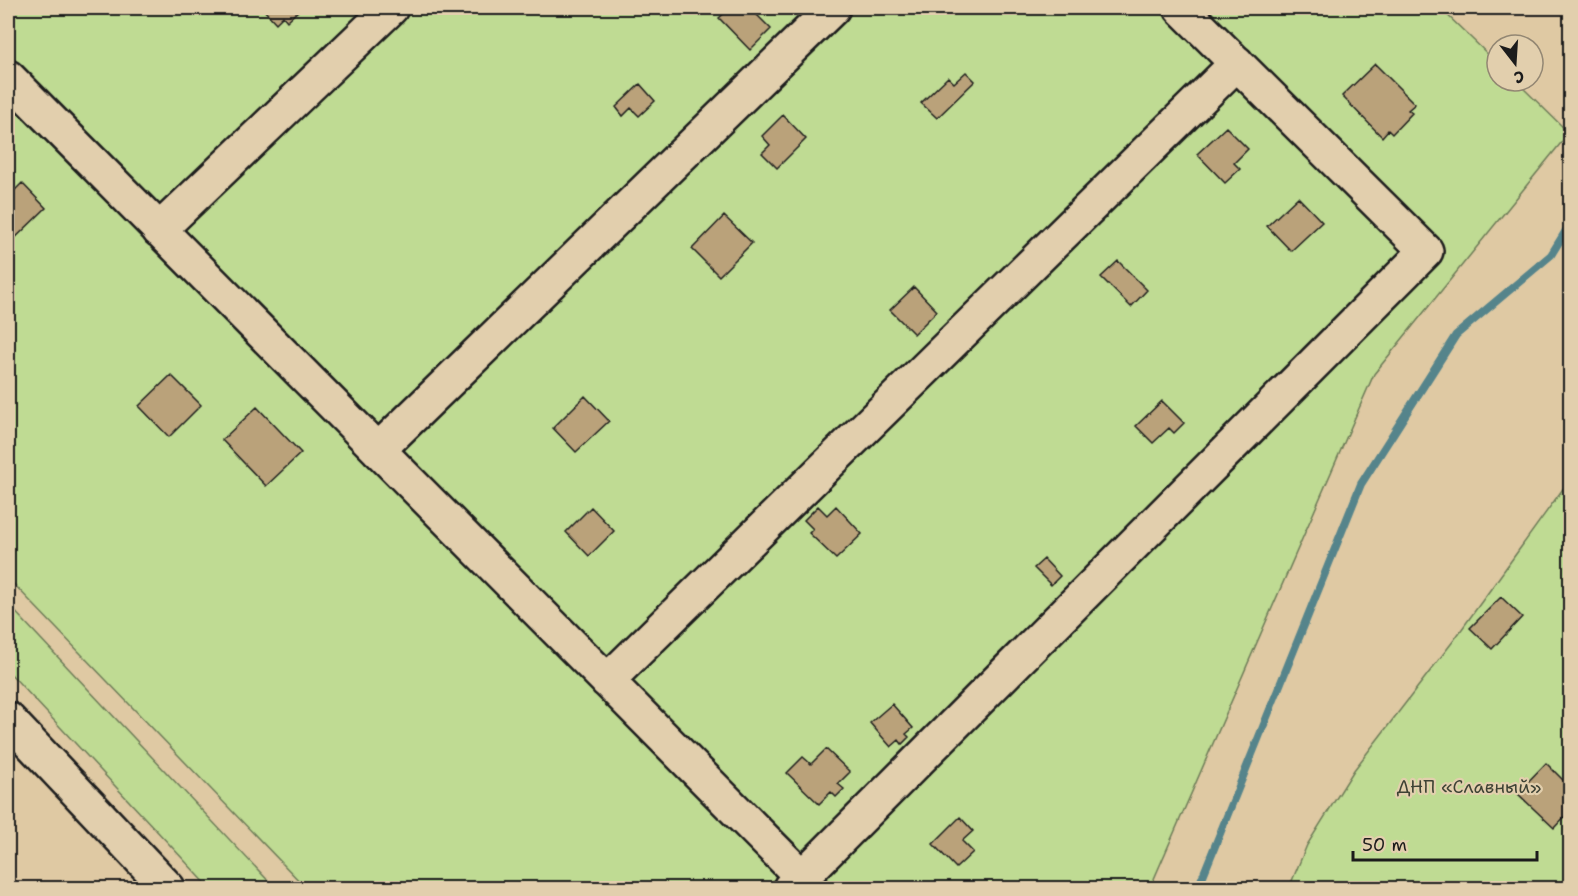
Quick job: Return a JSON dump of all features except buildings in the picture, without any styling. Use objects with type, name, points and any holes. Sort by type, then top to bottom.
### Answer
[{"type":"street","points":[[159,230],[391,8]]},
{"type":"street","points":[[378,450],[833,8]]},
{"type":"street","points":[[8,77],[607,681],[796,883],[1426,251],[1181,8]]},
{"type":"street","points":[[607,681],[1237,63]]},
{"type":"street","points":[[8,719],[168,888]]},
{"type":"green space","points":[[8,8],[1440,8],[1485,51],[1485,93],[1528,93],[1569,133],[1374,374],[1150,888],[306,888],[8,578]]},
{"type":"green space","name":"ДНП «Славный»","points":[[1570,479],[1570,888],[1289,888],[1307,845],[1354,770],[1454,640]]},
{"type":"green space","points":[[8,604],[275,888],[210,888],[8,671]]},
{"type":"waterway","points":[[1198,888],[1361,484],[1456,335],[1551,255],[1570,224]]}]
